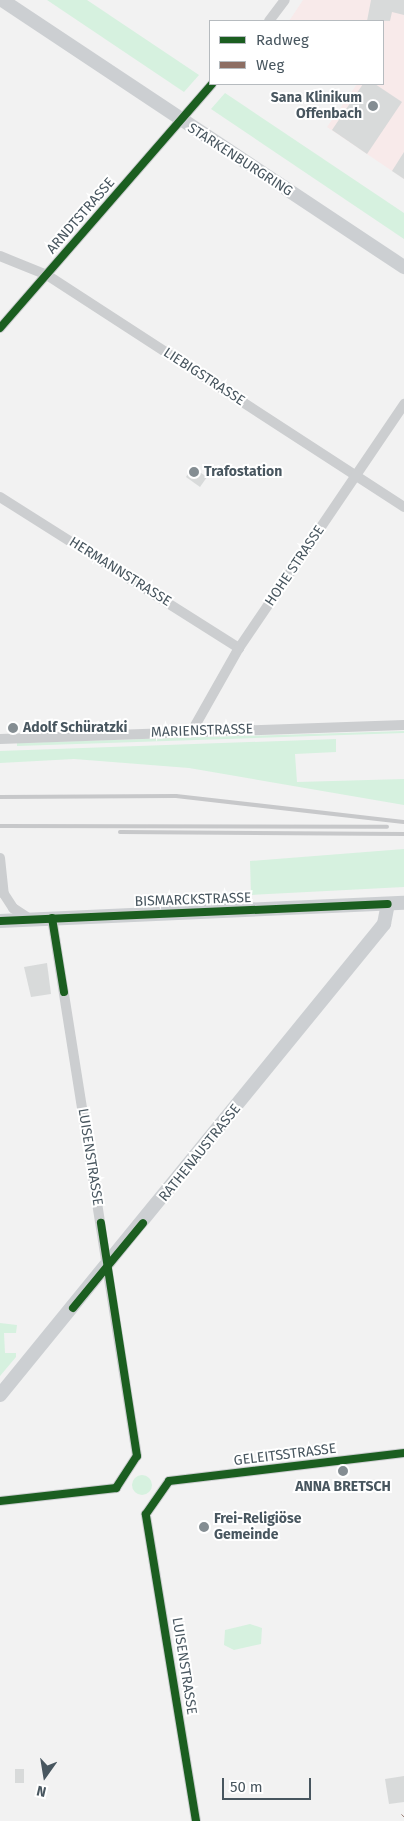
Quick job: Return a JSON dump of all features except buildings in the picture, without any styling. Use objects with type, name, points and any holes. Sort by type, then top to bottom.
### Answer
[{"type":"main road","name":"STARKENBURGRING","points":[[2,0],[404,267]]},
{"type":"main road","name":"BISMARCKSTRASSE","points":[[0,921],[404,903]]},
{"type":"main road","name":"RATHENAUSTRASSE","points":[[0,1395],[109,1265],[384,924],[388,904]]},
{"type":"street","points":[[270,20],[286,0]]},
{"type":"street","name":"ARNDTSTRASSE","points":[[0,328],[211,85]]},
{"type":"street","name":"LIEBIGSTRASSE","points":[[0,256],[47,275],[404,507]]},
{"type":"street","name":"HOHE STRASSE","points":[[192,731],[239,648],[404,404]]},
{"type":"street","name":"HERMANNSTRASSE","points":[[0,497],[239,648]]},
{"type":"street","name":"MARIENSTRASSE","points":[[0,739],[404,724]]},
{"type":"street","points":[[0,858],[2,898],[30,919]]},
{"type":"street","name":"LUISENSTRASSE","points":[[0,1501],[116,1488],[137,1456],[109,1265],[52,918]]},
{"type":"street","name":"GELEITSSTRASSE","points":[[146,1514],[169,1481],[404,1453]]},
{"type":"street","name":"LUISENSTRASSE","points":[[146,1514],[196,1821]]},
{"type":"shaded area","name":"Sana Klinikum Offenbach","points":[[303,0],[404,0],[404,179],[327,127],[356,85],[384,85],[384,20],[290,20]]},
{"type":"green space","points":[[47,0],[87,0],[199,75],[184,92]]},
{"type":"green space","points":[[225,93],[404,213],[404,239],[211,109]]},
{"type":"green space","points":[[404,731],[404,733],[17,746],[17,743]]},
{"type":"green space","points":[[336,739],[336,752],[295,754],[297,782],[404,779],[404,805],[189,768],[74,759],[0,763],[0,751]]},
{"type":"green space","points":[[404,849],[404,887],[251,895],[250,861]]},
{"type":"green space","points":[[0,1323],[17,1325],[16,1333],[4,1333],[5,1353],[16,1353],[16,1357],[0,1376]]},
{"type":"green space","points":[[142,1475],[149,1478],[152,1485],[149,1492],[142,1495],[135,1492],[132,1485],[135,1478]]},
{"type":"green space","points":[[250,1624],[262,1628],[261,1644],[234,1650],[224,1645],[225,1630]]},
{"type":"railway","points":[[0,797],[176,796],[404,822]]},
{"type":"railway","points":[[0,826],[387,827]]},
{"type":"railway","points":[[120,832],[404,834]]},
{"type":"cycle path","points":[[0,328],[211,85]]},
{"type":"cycle path","points":[[0,921],[388,904]]},
{"type":"cycle path","points":[[52,918],[64,992]]},
{"type":"cycle path","points":[[0,1501],[116,1488],[137,1456],[101,1223]]},
{"type":"cycle path","points":[[73,1308],[143,1223]]},
{"type":"cycle path","points":[[196,1821],[146,1514],[169,1481],[404,1453]]},
{"type":"place","name":"Sana Klinikum Offenbach","points":[[373,106]]},
{"type":"place","name":"Trafostation","points":[[194,472]]},
{"type":"place","name":"Adolf Schüratzki","points":[[13,728]]},
{"type":"place","name":"ANNA BRETSCH","points":[[343,1471]]},
{"type":"place","name":"Frei-Religiöse Gemeinde","points":[[204,1527]]}]
